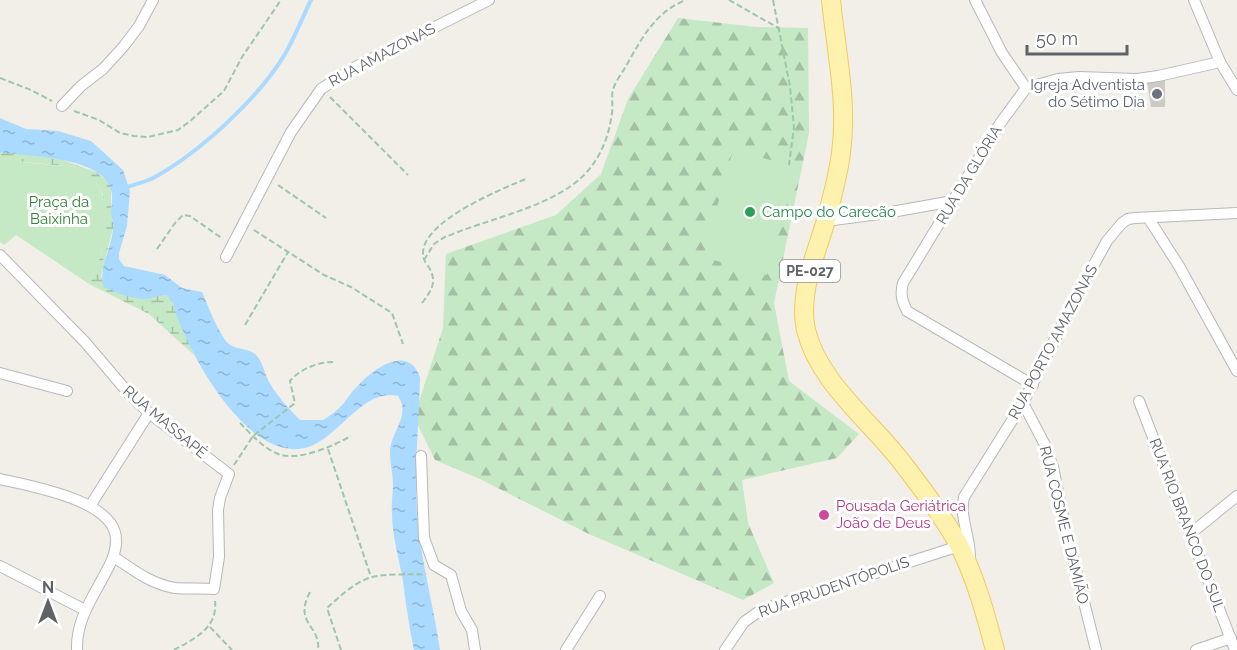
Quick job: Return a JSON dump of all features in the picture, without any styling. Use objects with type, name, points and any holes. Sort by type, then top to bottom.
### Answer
[{"type":"main road","name":"PE-027","points":[[831,0],[844,115],[837,178],[810,270],[804,302],[806,328],[813,351],[825,373],[900,460],[932,503],[959,546],[970,570],[995,650]]},
{"type":"street","points":[[62,106],[81,86],[103,69],[124,46],[139,26],[153,0]]},
{"type":"street","name":"RUA AMAZONAS","points":[[226,258],[291,132],[321,89],[355,67],[489,0]]},
{"type":"street","points":[[975,0],[1002,53],[1026,88],[1058,79],[1079,77],[1137,79],[1220,62]]},
{"type":"street","points":[[1194,0],[1220,62],[1237,90]]},
{"type":"street","name":"RUA DA GLÓRIA","points":[[1026,88],[999,125],[903,283],[901,291],[902,301],[907,311],[1032,385]]},
{"type":"street","points":[[826,220],[886,213],[953,201]]},
{"type":"street","name":"RUA PORTO AMAZONAS","points":[[970,570],[971,546],[962,514],[964,496],[1023,403],[1107,241],[1128,219],[1237,213]]},
{"type":"street","points":[[1149,219],[1237,371]]},
{"type":"street","name":"RUA MASSAPÉ","points":[[0,255],[85,342],[118,383],[149,413],[228,474]]},
{"type":"street","points":[[0,373],[66,391]]},
{"type":"street","name":"RUA RIO BRANCO DO SUL","points":[[1139,401],[1235,650]]},
{"type":"street","name":"RUA COSME E DAMIÃO","points":[[1023,403],[1045,445],[1053,467],[1065,526],[1096,650]]},
{"type":"street","points":[[90,506],[149,413]]},
{"type":"street","points":[[421,456],[424,538],[434,565],[451,575],[461,611],[472,630],[475,650]]},
{"type":"street","points":[[114,557],[140,575],[163,585],[176,588],[214,589],[219,557],[218,510],[228,474]]},
{"type":"street","points":[[0,479],[59,494],[90,506],[108,518],[114,526],[117,537],[114,557],[80,622],[76,640],[77,650]]},
{"type":"street","points":[[1190,534],[1237,496]]},
{"type":"street","name":"RUA PRUDENTÓPOLIS","points":[[725,650],[744,622],[761,610],[959,546]]},
{"type":"street","points":[[0,566],[86,610]]},
{"type":"street","points":[[566,650],[600,596]]},
{"type":"street","points":[[1196,650],[1231,638]]},
{"type":"path","points":[[0,78],[99,120],[120,133],[148,138],[178,130],[224,91],[242,57],[281,0]]},
{"type":"path","points":[[424,260],[434,244],[443,238],[555,195],[574,185],[586,173],[605,145],[613,111],[613,89],[649,26],[665,10],[686,0]]},
{"type":"path","points":[[729,0],[780,29]]},
{"type":"path","points":[[773,0],[790,86],[794,127],[789,165]]},
{"type":"path","points":[[321,89],[408,175]]},
{"type":"path","points":[[268,179],[326,218]]},
{"type":"path","points":[[422,303],[432,290],[434,281],[424,260],[426,241],[440,226],[498,190],[526,179]]},
{"type":"path","points":[[157,249],[174,223],[183,215],[190,216],[232,245]]},
{"type":"path","points":[[244,224],[324,275],[351,288],[392,313],[403,344]]},
{"type":"path","points":[[245,325],[288,252]]},
{"type":"path","points":[[228,474],[253,436],[295,403],[290,381],[294,376],[321,362],[333,362]]},
{"type":"path","points":[[240,423],[276,454],[292,456],[328,449],[351,436]]},
{"type":"path","points":[[328,449],[371,577]]},
{"type":"path","points":[[341,650],[327,608],[355,585],[371,577],[430,574]]},
{"type":"path","points":[[174,650],[210,627],[216,606],[214,589]]},
{"type":"path","points":[[310,592],[304,603],[304,617],[319,642],[318,650]]},
{"type":"path","points":[[210,627],[232,650]]},
{"type":"green space","points":[[678,18],[756,27],[808,28],[809,133],[774,303],[789,381],[859,434],[837,458],[742,480],[748,523],[774,583],[743,600],[589,534],[480,479],[435,460],[414,417],[443,328],[446,254],[556,215],[601,174],[628,99]]},
{"type":"green space","name":"Campo do Carecão","points":[[733,150],[797,167],[767,275],[703,257]]},
{"type":"green space","points":[[0,152],[57,158],[96,172],[108,182],[111,188],[111,214],[114,224],[101,276],[107,288],[147,299],[160,295],[168,296],[194,355],[149,314],[89,284],[102,252],[103,195],[97,184],[88,175],[74,167],[16,161],[0,157]]},
{"type":"green space","name":"Praça da Baixinha","points":[[0,157],[73,167],[85,172],[94,180],[104,201],[106,226],[101,254],[89,284],[16,235],[4,245],[0,242]]},
{"type":"water","points":[[0,118],[26,129],[58,131],[91,141],[123,170],[130,191],[127,226],[119,259],[124,266],[165,275],[182,288],[202,292],[226,341],[233,347],[250,351],[256,355],[275,391],[300,420],[323,420],[339,408],[363,381],[380,367],[399,361],[407,362],[415,367],[420,378],[416,471],[418,526],[440,650],[414,650],[394,539],[390,453],[403,411],[398,396],[386,395],[363,405],[322,440],[311,446],[288,449],[266,440],[244,424],[206,375],[191,349],[168,296],[140,299],[123,295],[103,286],[104,264],[113,224],[111,190],[103,177],[92,169],[61,160],[0,152]]},
{"type":"building","name":"Igreja Adventista do Sétimo Dia","points":[[1165,80],[1165,107],[1151,107],[1147,81]]},
{"type":"waterway","points":[[125,188],[152,179],[191,153],[244,106],[274,71],[285,54],[311,0]]},
{"type":"place","name":"Igreja Adventista do Sétimo Dia","points":[[1157,94]]},
{"type":"place","name":"Campo do Carecão","points":[[750,212]]},
{"type":"place","name":"Pousada Geriátrica João de Deus","points":[[824,515]]}]
